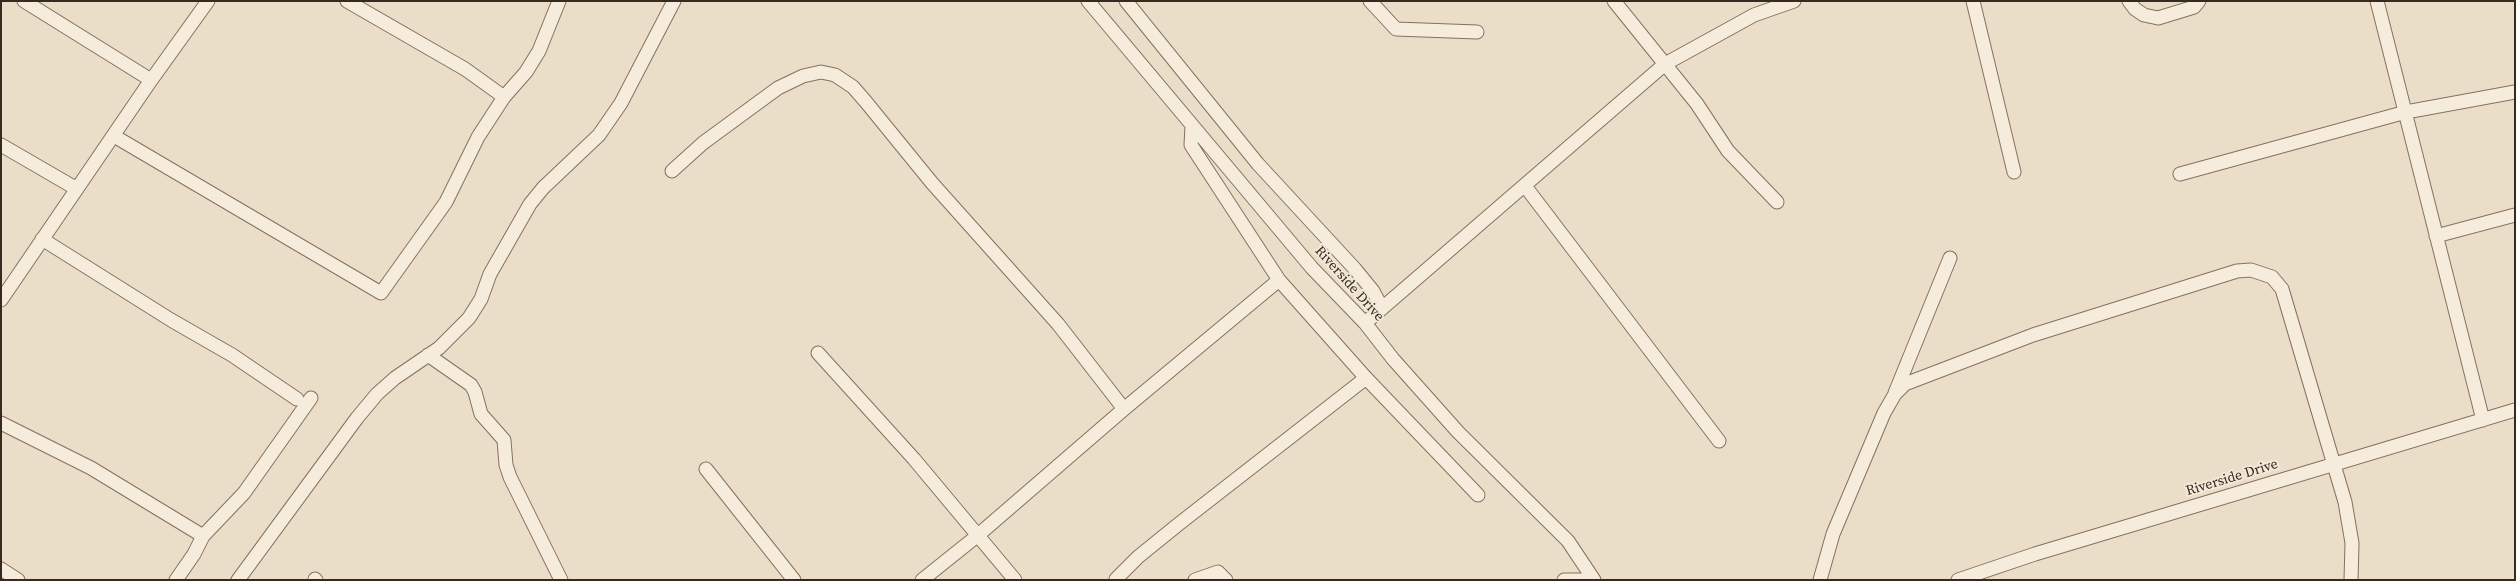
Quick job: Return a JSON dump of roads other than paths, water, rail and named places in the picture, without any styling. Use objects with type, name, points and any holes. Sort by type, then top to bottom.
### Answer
[{"type":"street","points":[[24,1],[151,80]]},
{"type":"street","points":[[1,300],[5,286],[42,239],[78,189],[151,80],[208,1]]},
{"type":"street","points":[[348,1],[465,69],[504,97]]},
{"type":"street","points":[[114,136],[381,293],[446,202],[478,138],[504,97],[526,72],[539,51],[558,1]]},
{"type":"street","points":[[238,580],[357,418],[377,394],[456,333],[469,318],[481,300],[490,274],[536,195],[599,135],[621,103],[674,1]]},
{"type":"street","name":"Riverside Drive","points":[[1088,1],[1312,268],[1365,323],[1393,359],[1458,432],[1568,541],[1594,580]]},
{"type":"street","points":[[1126,1],[1204,94],[1238,140],[1355,269],[1373,291],[1382,308]]},
{"type":"street","points":[[1370,1],[1396,30],[1477,32]]},
{"type":"street","points":[[1614,1],[1697,104],[1728,151],[1778,202]]},
{"type":"street","points":[[1365,323],[1665,64],[1754,15],[1794,1]]},
{"type":"street","points":[[1973,1],[2014,172]]},
{"type":"street","points":[[2129,1],[2134,9],[2144,15],[2158,18],[2194,7],[2199,1]]},
{"type":"street","points":[[2377,1],[2483,420]]},
{"type":"street","points":[[672,171],[703,143],[778,88],[803,76],[821,72],[835,75],[853,87],[866,102],[932,183],[1058,324],[1124,409]]},
{"type":"street","points":[[2180,174],[2406,112],[2515,92]]},
{"type":"street","points":[[1192,126],[1191,144],[1279,280],[1366,378],[1478,495]]},
{"type":"street","points":[[1,145],[78,189]]},
{"type":"street","points":[[1525,186],[1719,441]]},
{"type":"street","points":[[2436,236],[2515,215]]},
{"type":"street","points":[[42,239],[171,320],[232,355],[297,399]]},
{"type":"street","points":[[1820,580],[1833,534],[1895,394],[1950,258]]},
{"type":"street","points":[[1895,394],[1905,384],[2033,335],[2237,271],[2251,270],[2272,277],[2282,289],[2335,464],[2352,542],[2351,580]]},
{"type":"street","points":[[922,580],[977,536],[1124,409],[1279,280]]},
{"type":"street","points":[[818,353],[914,459],[1015,580]]},
{"type":"street","points":[[428,355],[471,385],[475,392],[481,414],[504,440],[506,465],[510,477],[561,580]]},
{"type":"street","points":[[1910,356],[1920,378]]},
{"type":"street","points":[[1116,579],[1138,557],[1180,523],[1366,378]]},
{"type":"street","points":[[176,580],[194,554],[203,536],[244,493],[311,398]]},
{"type":"street","name":"Riverside Drive","points":[[1958,580],[2035,554],[2515,410]]},
{"type":"street","points":[[1,423],[91,468],[203,536]]},
{"type":"street","points":[[706,469],[794,580]]},
{"type":"street","points":[[1,569],[18,580]]},
{"type":"street","points":[[1195,580],[1218,572],[1226,580]]},
{"type":"street","points":[[1564,580],[1585,580]]}]
